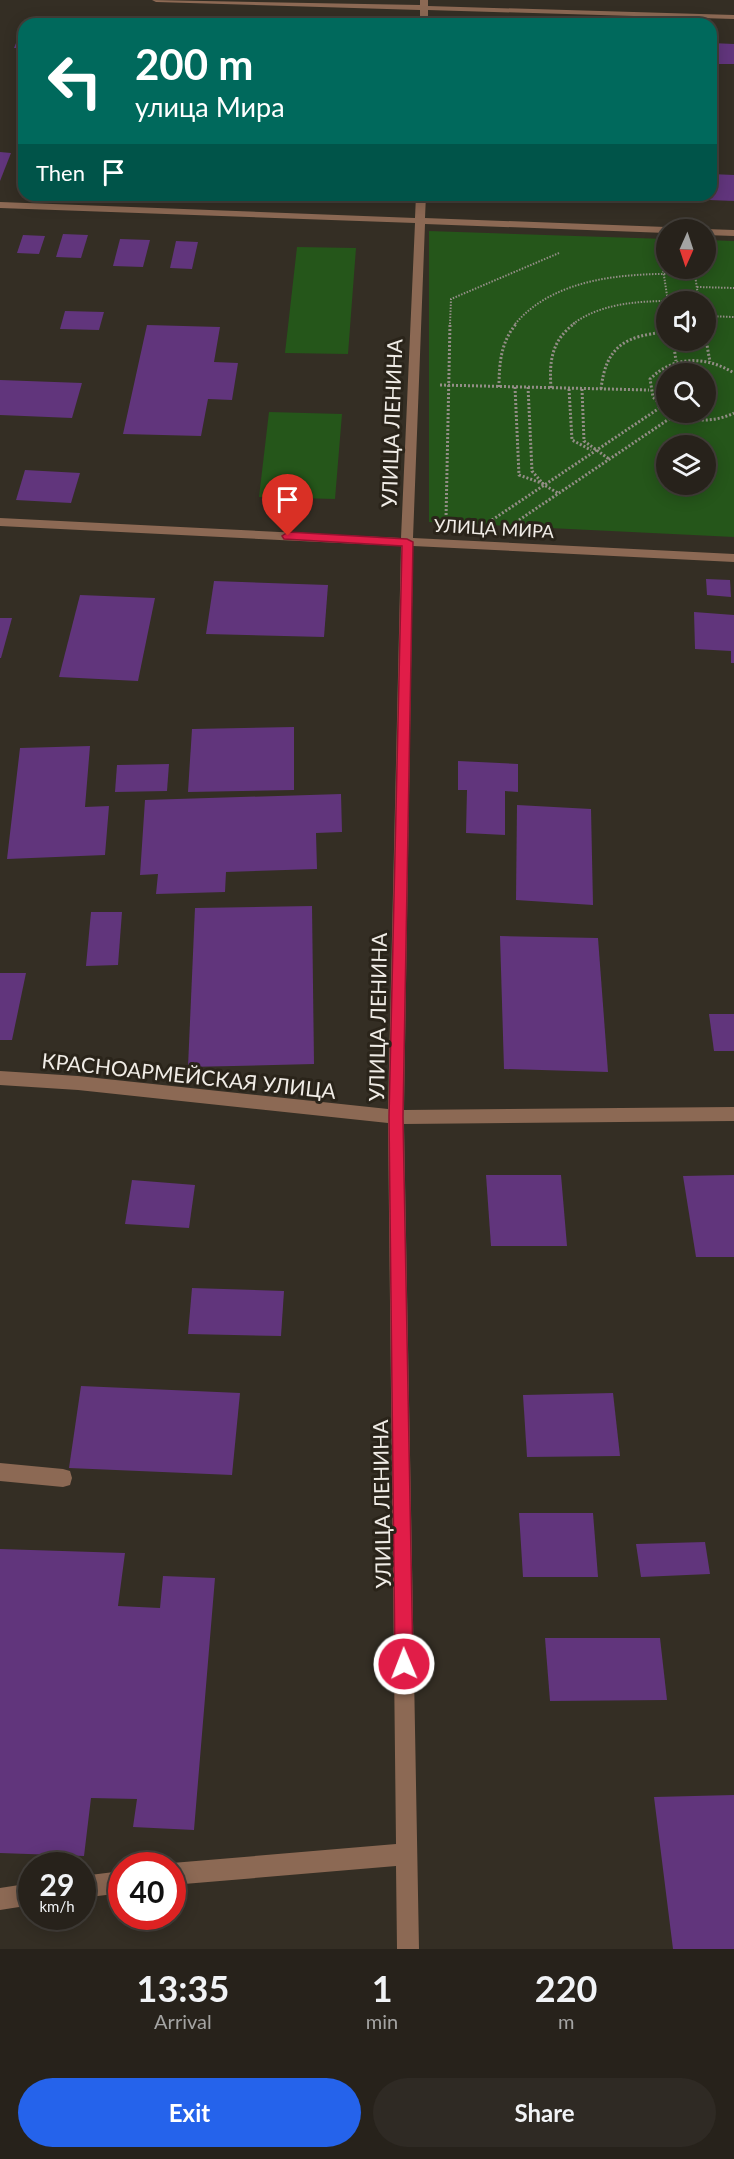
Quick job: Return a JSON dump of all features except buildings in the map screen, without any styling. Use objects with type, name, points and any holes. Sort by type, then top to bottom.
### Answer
[{"type":"street","points":[[156,0],[424,4],[734,17]]},
{"type":"street","name":"УЛИЦА ЛЕНИНА","points":[[408,1949],[396,1117],[407,542],[421,201]]},
{"type":"street","points":[[0,205],[656,230]]},
{"type":"street","points":[[716,232],[734,233]]},
{"type":"street","name":"УЛИЦА МИРА","points":[[0,522],[734,558]]},
{"type":"street","name":"КРАСНОАРМЕЙСКАЯ УЛИЦА","points":[[0,1078],[78,1083],[396,1117],[734,1114]]},
{"type":"street","points":[[0,1472],[63,1478]]},
{"type":"street","points":[[186,1874],[407,1854]]},
{"type":"street","points":[[0,1899],[18,1896]]},
{"type":"path","points":[[446,525],[451,299],[558,253],[569,253]]},
{"type":"path","points":[[499,387],[499,360],[505,339],[516,321],[544,299],[579,284],[629,275],[656,273]]},
{"type":"path","points":[[696,279],[698,291]]},
{"type":"path","points":[[697,287],[734,288]]},
{"type":"path","points":[[551,388],[550,360],[554,345],[569,328],[593,314],[636,301],[656,301]]},
{"type":"path","points":[[716,316],[734,317]]},
{"type":"path","points":[[601,389],[602,370],[609,354],[621,343],[635,337],[656,334]]},
{"type":"path","points":[[675,351],[676,361]]},
{"type":"path","points":[[708,351],[710,362]]},
{"type":"path","points":[[656,400],[649,390],[650,379],[657,370],[676,361],[710,362],[734,373]]},
{"type":"path","points":[[729,369],[734,366]]},
{"type":"path","points":[[414,384],[649,390]]},
{"type":"path","points":[[515,387],[519,475],[558,493]]},
{"type":"path","points":[[528,387],[532,471],[544,485]]},
{"type":"path","points":[[568,388],[572,441],[609,459]]},
{"type":"path","points":[[582,389],[584,441],[595,452]]},
{"type":"path","points":[[489,521],[656,410]]},
{"type":"path","points":[[716,419],[734,412]]},
{"type":"path","points":[[513,523],[663,423]]},
{"type":"green space","points":[[429,231],[656,239],[656,279],[716,279],[716,240],[734,241],[734,537],[429,522]]},
{"type":"green space","points":[[297,247],[356,248],[348,354],[285,353]]},
{"type":"green space","points":[[269,412],[342,414],[335,499],[259,497]]},
{"type":"route","points":[[288,536],[407,542],[396,1117],[404,1664]]}]
